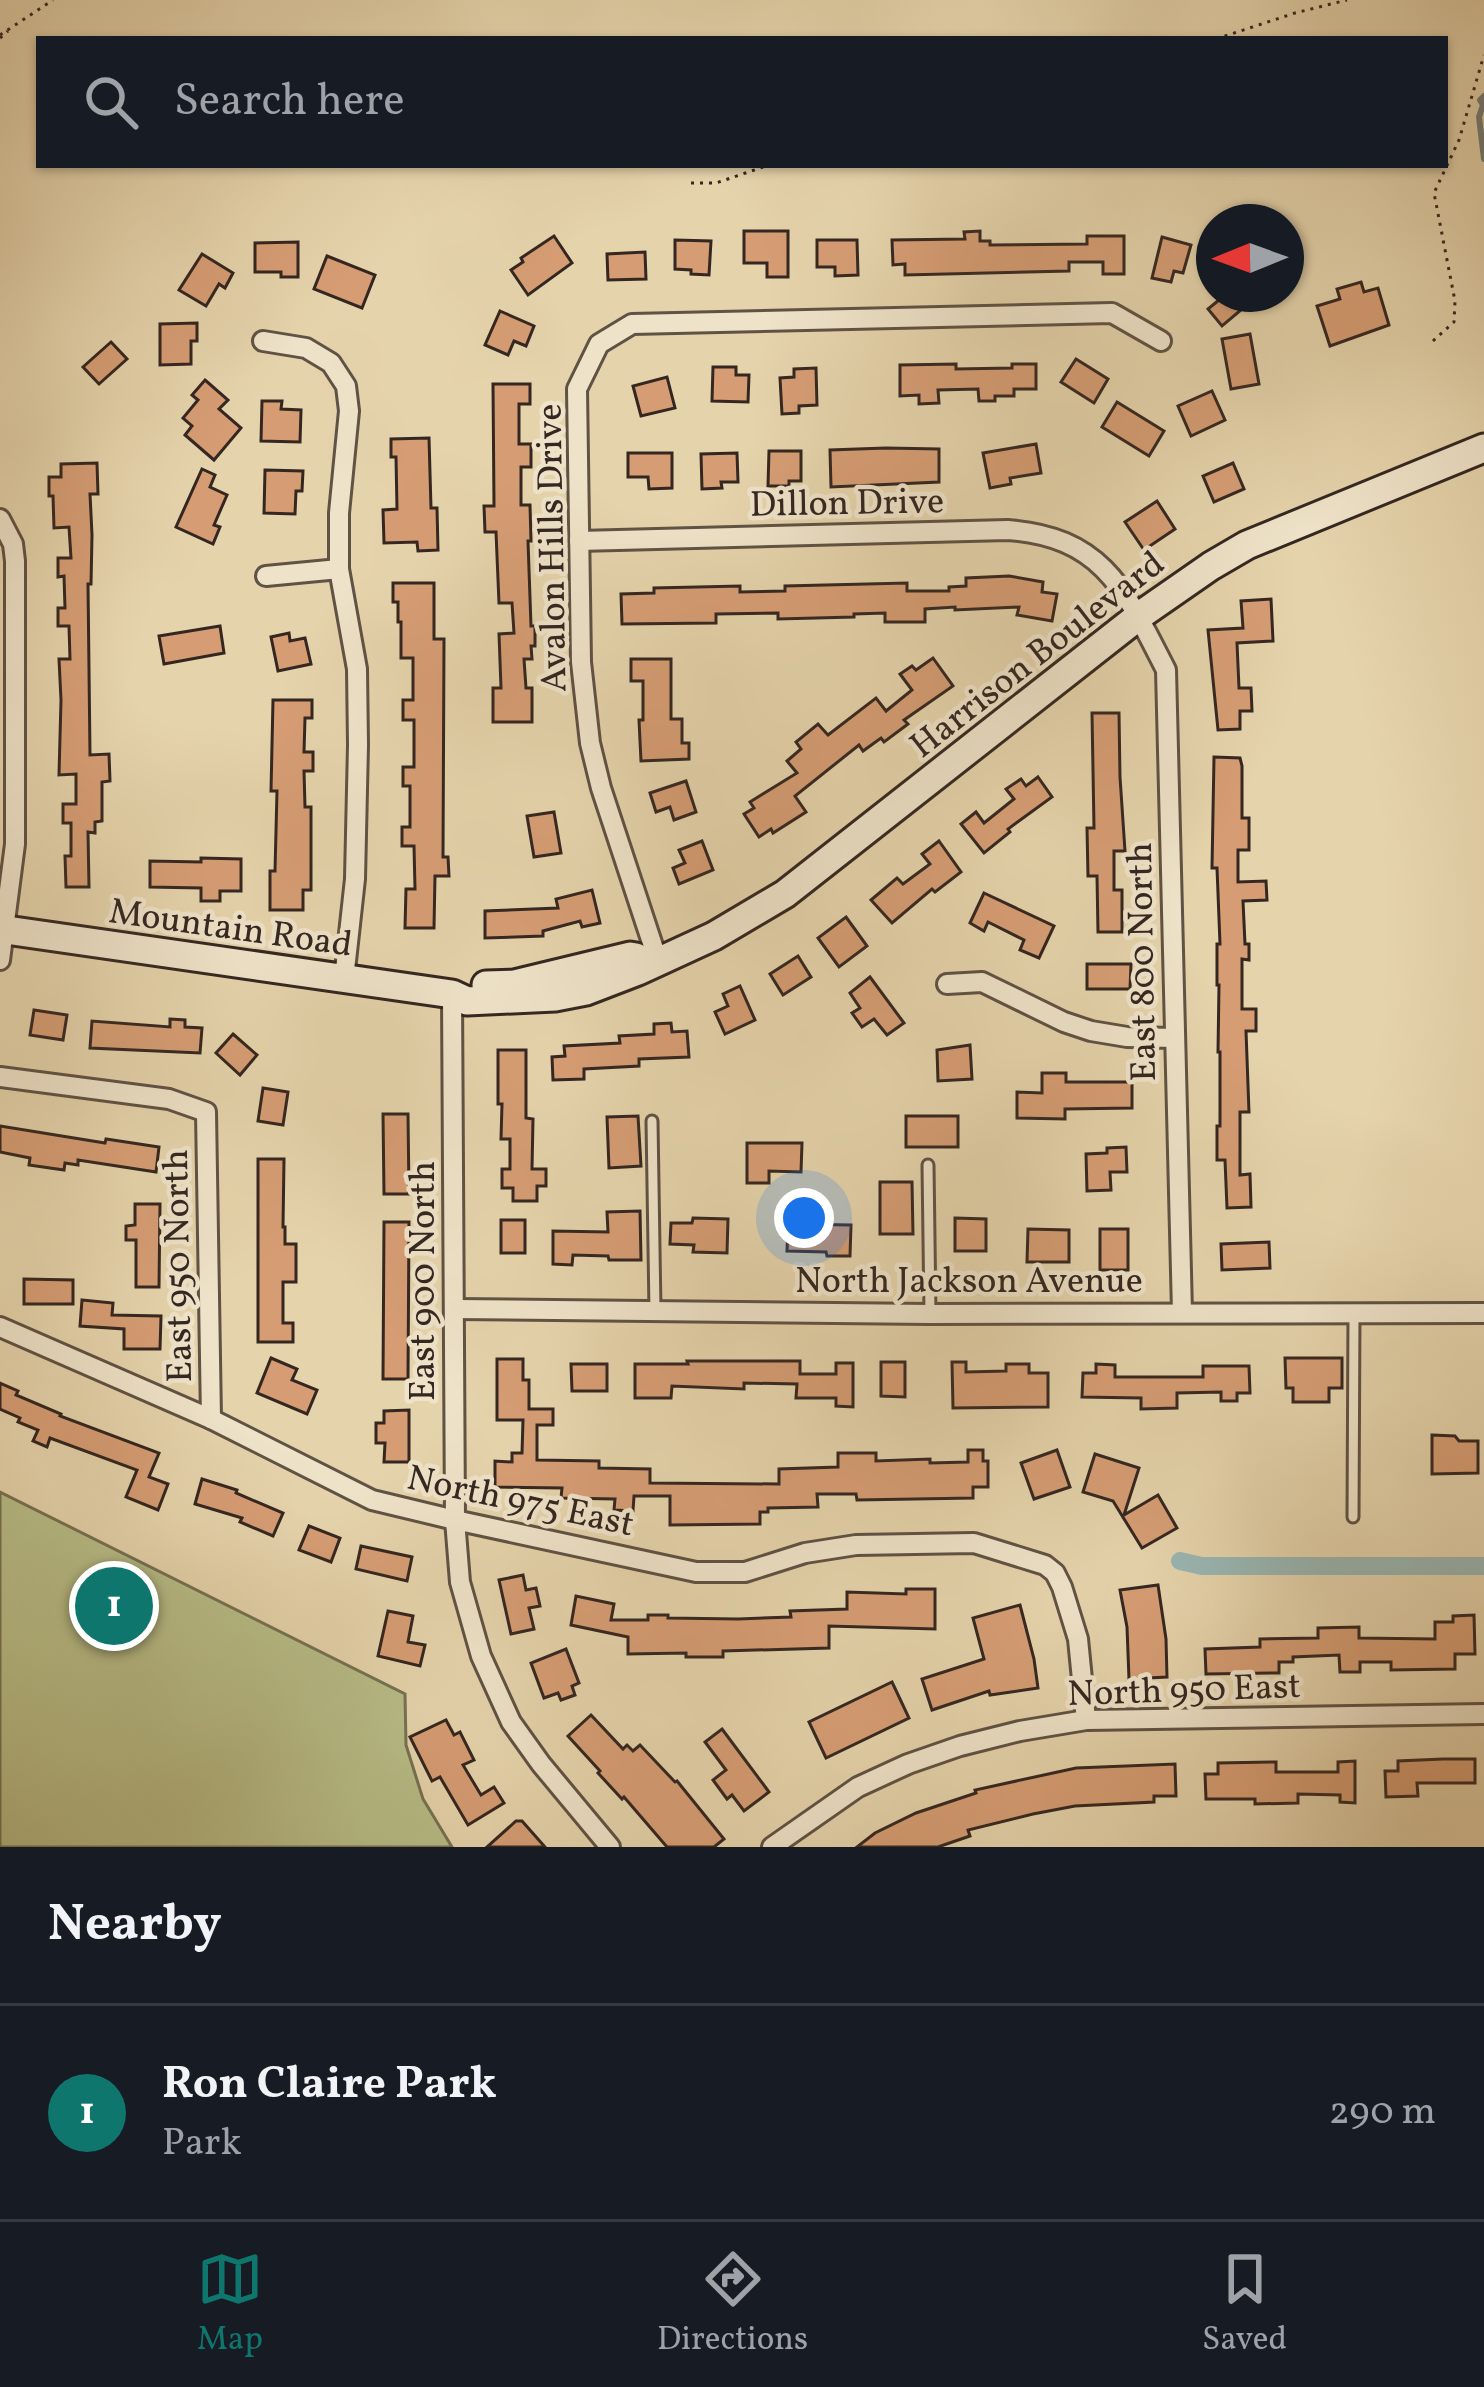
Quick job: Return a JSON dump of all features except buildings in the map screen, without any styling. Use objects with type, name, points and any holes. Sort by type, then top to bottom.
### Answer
[{"type":"street","name":"Avalon Hills Drive","points":[[658,961],[601,788],[590,743],[581,662],[578,389],[599,344],[632,324],[1112,313],[1161,341]]},
{"type":"street","points":[[263,341],[306,348],[332,364],[346,386],[349,411],[338,513],[339,569],[357,669],[358,745],[355,879],[344,979]]},
{"type":"street","name":"Harrison Boulevard","points":[[658,961],[714,936],[784,894],[1139,616],[1211,566],[1247,545],[1484,448]]},
{"type":"street","points":[[0,519],[14,544],[15,561],[15,844],[0,960]]},
{"type":"street","name":"Dillon Drive","points":[[579,541],[1008,530],[1058,538],[1081,548],[1106,570]]},
{"type":"street","points":[[266,576],[339,569]]},
{"type":"street","name":"East 800 North","points":[[1106,570],[1139,616],[1166,670],[1182,1312]]},
{"type":"street","name":"Mountain Road","points":[[2,930],[452,994],[466,986],[514,984],[630,956],[658,961]]},
{"type":"street","points":[[947,984],[982,982],[1091,1031],[1175,1038]]},
{"type":"street","name":"East 900 North","points":[[452,994],[455,1520],[460,1582],[481,1656],[511,1722],[610,1847]]},
{"type":"street","name":"East 950 North","points":[[0,1077],[169,1099],[206,1112],[211,1419]]},
{"type":"street","name":"North Jackson Avenue","points":[[454,1310],[1484,1313]]},
{"type":"street","name":"North 975 East","points":[[0,1327],[211,1419],[372,1501],[455,1520],[696,1571],[745,1573],[805,1553],[856,1544],[974,1543],[1045,1565],[1063,1587],[1078,1639],[1086,1720]]},
{"type":"street","name":"North 950 East","points":[[772,1847],[858,1787],[908,1763],[960,1745],[1086,1720],[1484,1714]]},
{"type":"lane","points":[[652,1121],[655,1312]]},
{"type":"lane","points":[[928,1165],[930,1314]]},
{"type":"lane","points":[[1353,1517],[1354,1313]]},
{"type":"path","points":[[0,36],[53,0]]},
{"type":"path","points":[[1225,36],[1347,0]]},
{"type":"path","points":[[1448,165],[1460,140],[1484,55]]},
{"type":"path","points":[[691,183],[716,183],[760,168]]},
{"type":"path","points":[[1433,341],[1454,322],[1455,301],[1434,194],[1447,168]]},
{"type":"green space","points":[[0,1492],[405,1694],[406,1745],[423,1799],[452,1847],[0,1847]]},
{"type":"waterway","points":[[1484,96],[1479,117],[1484,159]]},
{"type":"waterway","points":[[1180,1561],[1202,1566],[1484,1566]]},
{"type":"place","name":"Ron Claire Park","points":[[114,1606]]}]
